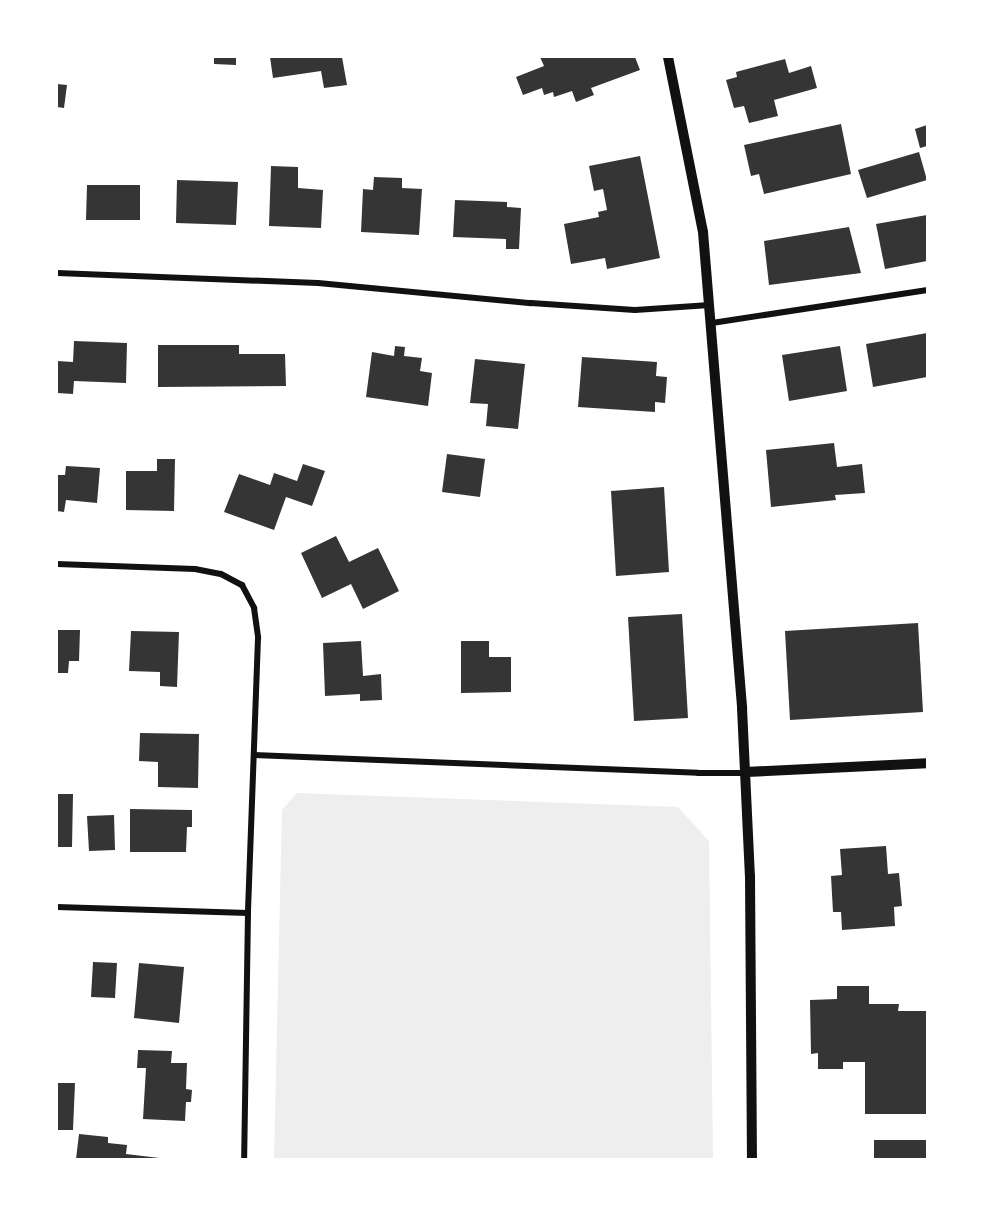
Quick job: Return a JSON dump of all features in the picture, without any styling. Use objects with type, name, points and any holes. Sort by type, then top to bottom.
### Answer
[{"type":"street","points":[[668,57],[698,198],[711,305],[746,772],[752,1159]]},
{"type":"street","points":[[57,273],[318,283],[531,303],[635,310],[711,305]]},
{"type":"street","points":[[712,322],[927,290]]},
{"type":"street","points":[[57,564],[195,569],[222,574],[242,585],[255,608],[258,638],[248,913],[244,1159]]},
{"type":"street","points":[[254,755],[698,773],[927,763]]},
{"type":"street","points":[[57,907],[248,913]]},
{"type":"shaded area","points":[[297,793],[678,807],[709,841],[713,1159],[274,1159],[282,810]]},
{"type":"building","points":[[214,57],[236,57],[236,65],[214,64]]},
{"type":"building","points":[[270,57],[342,57],[347,85],[324,88],[321,71],[273,78]]},
{"type":"building","points":[[540,57],[635,57],[640,70],[591,88],[594,95],[576,102],[572,91],[554,97],[553,92],[544,95],[542,88],[523,95],[516,77],[544,66]]},
{"type":"building","points":[[785,59],[789,73],[811,66],[817,88],[774,100],[778,116],[749,123],[744,106],[734,108],[726,80],[737,77],[736,72]]},
{"type":"building","points":[[57,84],[67,85],[64,108],[57,107]]},
{"type":"building","points":[[841,124],[851,174],[764,194],[759,174],[751,176],[744,145]]},
{"type":"building","points":[[927,125],[927,146],[920,148],[915,129]]},
{"type":"building","points":[[919,152],[927,180],[867,198],[858,170]]},
{"type":"building","points":[[640,156],[660,258],[607,269],[605,258],[571,264],[564,224],[599,217],[598,212],[607,210],[603,189],[594,191],[589,166]]},
{"type":"building","points":[[271,166],[298,167],[298,188],[323,190],[321,228],[269,226]]},
{"type":"building","points":[[374,177],[402,178],[402,188],[422,189],[419,235],[361,232],[363,189],[373,190]]},
{"type":"building","points":[[177,180],[238,182],[236,225],[176,223]]},
{"type":"building","points":[[87,185],[140,185],[140,220],[86,220]]},
{"type":"building","points":[[455,200],[507,202],[507,207],[521,208],[519,249],[506,249],[506,239],[453,237]]},
{"type":"building","points":[[927,215],[927,261],[885,269],[876,224]]},
{"type":"building","points":[[849,227],[861,273],[769,285],[764,241]]},
{"type":"building","points":[[927,333],[927,377],[873,387],[866,344]]},
{"type":"building","points":[[74,341],[127,343],[126,383],[74,381],[73,394],[57,393],[57,361],[73,362]]},
{"type":"building","points":[[158,345],[239,345],[239,354],[285,354],[286,386],[158,387]]},
{"type":"building","points":[[395,346],[405,347],[404,356],[422,358],[420,371],[432,373],[428,406],[366,397],[372,352],[394,356]]},
{"type":"building","points":[[840,346],[847,391],[789,401],[782,355]]},
{"type":"building","points":[[582,357],[657,362],[656,376],[667,377],[665,403],[655,402],[655,412],[578,407]]},
{"type":"building","points":[[475,359],[525,364],[518,429],[486,426],[488,404],[470,403]]},
{"type":"building","points":[[834,443],[837,467],[862,464],[865,493],[835,495],[836,500],[771,507],[766,450]]},
{"type":"building","points":[[447,454],[485,459],[480,497],[442,492]]},
{"type":"building","points":[[157,459],[175,459],[174,511],[126,510],[126,471],[157,471]]},
{"type":"building","points":[[303,464],[325,471],[312,506],[286,497],[274,530],[224,512],[239,474],[270,485],[274,473],[297,481]]},
{"type":"building","points":[[66,466],[100,468],[97,503],[66,500],[64,512],[57,511],[57,475],[65,475]]},
{"type":"building","points":[[664,487],[669,572],[616,576],[611,491]]},
{"type":"building","points":[[336,536],[349,562],[378,548],[399,591],[363,609],[351,584],[322,598],[301,553]]},
{"type":"building","points":[[682,614],[688,718],[634,721],[628,617]]},
{"type":"building","points":[[918,623],[923,712],[790,720],[785,631]]},
{"type":"building","points":[[57,630],[80,630],[79,661],[69,661],[68,673],[57,673]]},
{"type":"building","points":[[131,631],[179,632],[177,687],[160,686],[160,672],[129,671]]},
{"type":"building","points":[[361,641],[363,676],[381,674],[382,700],[360,701],[360,694],[325,696],[323,643]]},
{"type":"building","points":[[461,641],[489,641],[489,657],[511,657],[511,692],[461,693]]},
{"type":"building","points":[[140,733],[199,734],[198,788],[158,787],[158,762],[139,761]]},
{"type":"building","points":[[57,794],[73,794],[72,847],[57,847]]},
{"type":"building","points":[[130,809],[192,810],[192,827],[187,827],[186,852],[130,852]]},
{"type":"building","points":[[114,815],[115,850],[89,851],[87,816]]},
{"type":"building","points":[[886,846],[888,874],[899,873],[902,906],[894,907],[895,926],[842,930],[841,912],[833,912],[831,876],[842,875],[840,849]]},
{"type":"building","points":[[93,962],[117,963],[115,998],[91,997]]},
{"type":"building","points":[[139,963],[184,967],[179,1023],[134,1018]]},
{"type":"building","points":[[837,986],[869,986],[869,1004],[899,1004],[898,1011],[927,1011],[927,1114],[865,1114],[865,1062],[843,1062],[843,1069],[818,1069],[818,1053],[811,1054],[810,1000],[837,999]]},
{"type":"building","points":[[138,1050],[172,1051],[171,1063],[187,1063],[186,1089],[192,1090],[191,1102],[186,1102],[185,1121],[143,1119],[146,1068],[137,1068]]},
{"type":"building","points":[[57,1083],[75,1083],[73,1130],[57,1130]]},
{"type":"building","points":[[79,1134],[108,1137],[108,1143],[127,1145],[126,1154],[168,1159],[76,1159]]},
{"type":"building","points":[[874,1140],[927,1140],[927,1159],[874,1159]]}]
